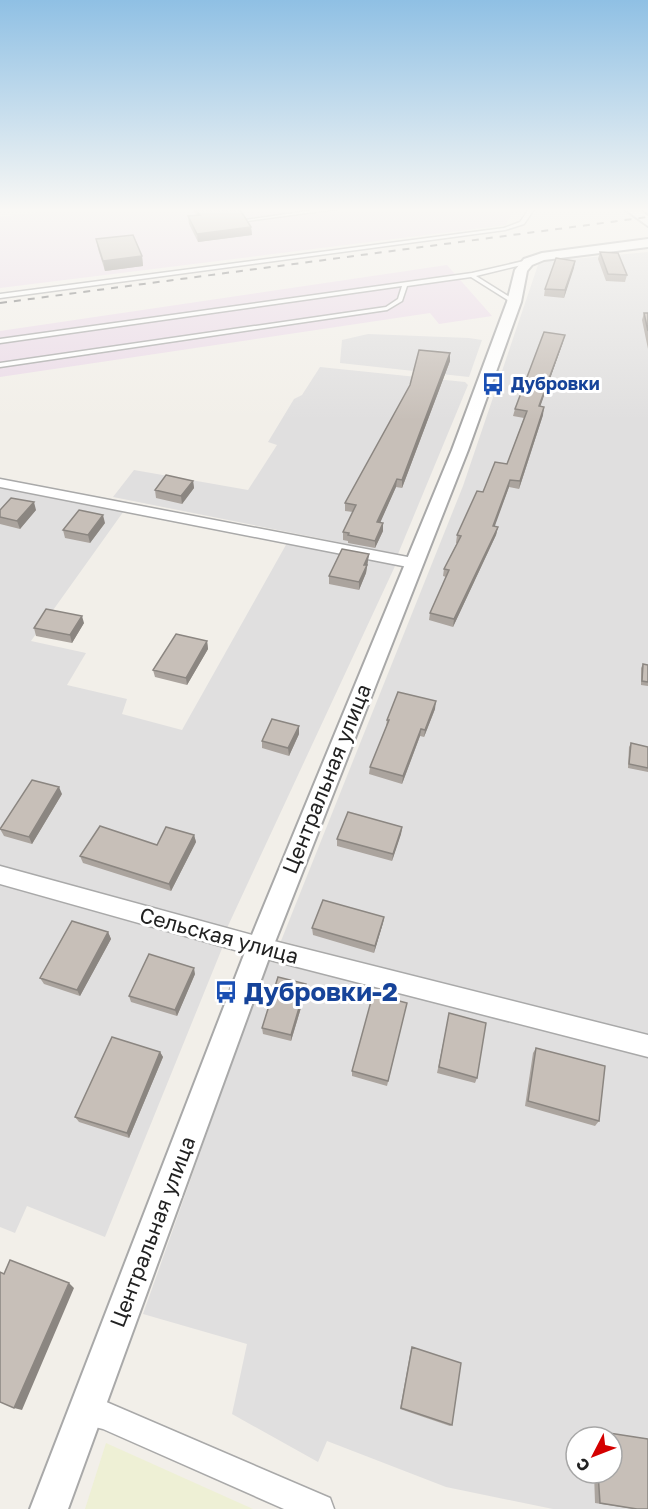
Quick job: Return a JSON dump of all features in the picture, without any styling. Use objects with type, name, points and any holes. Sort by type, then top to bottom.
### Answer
[{"type":"street","name":"Центральная улица","points":[[49,1509],[260,947],[460,450],[514,302],[519,278]]},
{"type":"street","points":[[0,483],[413,563]]},
{"type":"street","name":"Сельская улица","points":[[0,875],[260,947],[648,1046]]},
{"type":"street","points":[[85,1412],[104,1416],[319,1509]]},
{"type":"lane","points":[[0,296],[133,278]]},
{"type":"lane","points":[[0,341],[447,278]]},
{"type":"lane","points":[[477,278],[514,302]]},
{"type":"lane","points":[[0,365],[387,308],[400,300],[405,284]]},
{"type":"shaded area","points":[[0,278],[77,278],[0,288]]},
{"type":"shaded area","points":[[356,278],[459,278],[492,316],[439,324],[430,313],[0,377],[0,331]]},
{"type":"shaded area","points":[[533,278],[648,278],[648,1036],[281,941],[463,486]]},
{"type":"shaded area","points":[[368,334],[482,340],[469,377],[340,363],[342,340]]},
{"type":"shaded area","points":[[320,367],[465,382],[468,385],[398,554],[113,497],[134,470],[248,490],[277,445],[268,442],[294,399],[302,395]]},
{"type":"shaded area","points":[[0,487],[126,508],[31,641],[86,653],[67,685],[127,699],[122,714],[182,730],[287,543],[396,564],[227,928],[0,865]]},
{"type":"shaded area","points":[[0,882],[223,946],[105,1237],[27,1206],[15,1233],[0,1227]]},
{"type":"shaded area","points":[[268,961],[648,1055],[648,1509],[553,1509],[446,1487],[327,1441],[318,1462],[232,1414],[247,1344],[143,1314]]},
{"type":"green space","points":[[106,1443],[253,1509],[85,1509]]},
{"type":"building","points":[[549,278],[569,278],[565,290],[545,289]]},
{"type":"building","points":[[644,313],[648,313],[648,331]]},
{"type":"building","points":[[544,332],[565,335],[539,406],[544,407],[520,481],[510,480],[493,526],[498,527],[454,619],[430,613],[449,570],[444,569],[461,536],[457,535],[477,491],[483,492],[495,462],[507,464],[527,411],[515,409]]},
{"type":"building","points":[[419,350],[450,353],[402,480],[397,479],[377,522],[383,523],[375,541],[348,535],[349,533],[343,532],[356,505],[345,503],[410,385]]},
{"type":"building","points":[[166,475],[193,481],[181,496],[155,490]]},
{"type":"building","points":[[11,498],[34,502],[17,521],[0,517],[0,510]]},
{"type":"building","points":[[79,510],[103,515],[88,535],[63,530]]},
{"type":"building","points":[[342,549],[369,554],[364,565],[367,565],[359,582],[329,576]]},
{"type":"building","points":[[46,609],[82,616],[70,635],[34,628]]},
{"type":"building","points":[[176,634],[207,641],[186,678],[153,670]]},
{"type":"building","points":[[643,664],[648,665],[648,682],[642,681]]},
{"type":"building","points":[[398,692],[436,701],[425,730],[421,729],[403,776],[370,767]]},
{"type":"building","points":[[272,719],[299,726],[288,748],[262,741]]},
{"type":"building","points":[[631,743],[648,747],[648,768],[629,764]]},
{"type":"building","points":[[32,780],[59,787],[29,837],[0,829]]},
{"type":"building","points":[[348,812],[402,827],[393,854],[337,839]]},
{"type":"building","points":[[100,826],[157,845],[166,827],[194,835],[169,884],[80,856]]},
{"type":"building","points":[[323,900],[384,917],[375,946],[312,928]]},
{"type":"building","points":[[72,921],[108,932],[77,990],[40,978]]},
{"type":"building","points":[[149,954],[194,968],[175,1010],[129,996]]},
{"type":"building","points":[[278,977],[306,984],[291,1035],[262,1028]]},
{"type":"building","points":[[373,994],[407,1003],[388,1081],[352,1071]]},
{"type":"building","points":[[449,1013],[486,1023],[477,1078],[439,1067]]},
{"type":"building","points":[[112,1037],[160,1052],[127,1133],[75,1117]]},
{"type":"building","points":[[536,1048],[605,1066],[599,1121],[528,1101]]},
{"type":"building","points":[[10,1260],[69,1283],[14,1408],[0,1402],[0,1272],[4,1274]]},
{"type":"building","points":[[412,1347],[461,1363],[452,1425],[401,1408]]},
{"type":"building","points":[[624,1435],[648,1439],[648,1509],[600,1503],[599,1485],[624,1485]]},
{"type":"railway","points":[[0,303],[185,278]]},
{"type":"place","name":"Дубровки","points":[[493,384]]},
{"type":"place","name":"Дубровки-2","points":[[226,992]]}]
